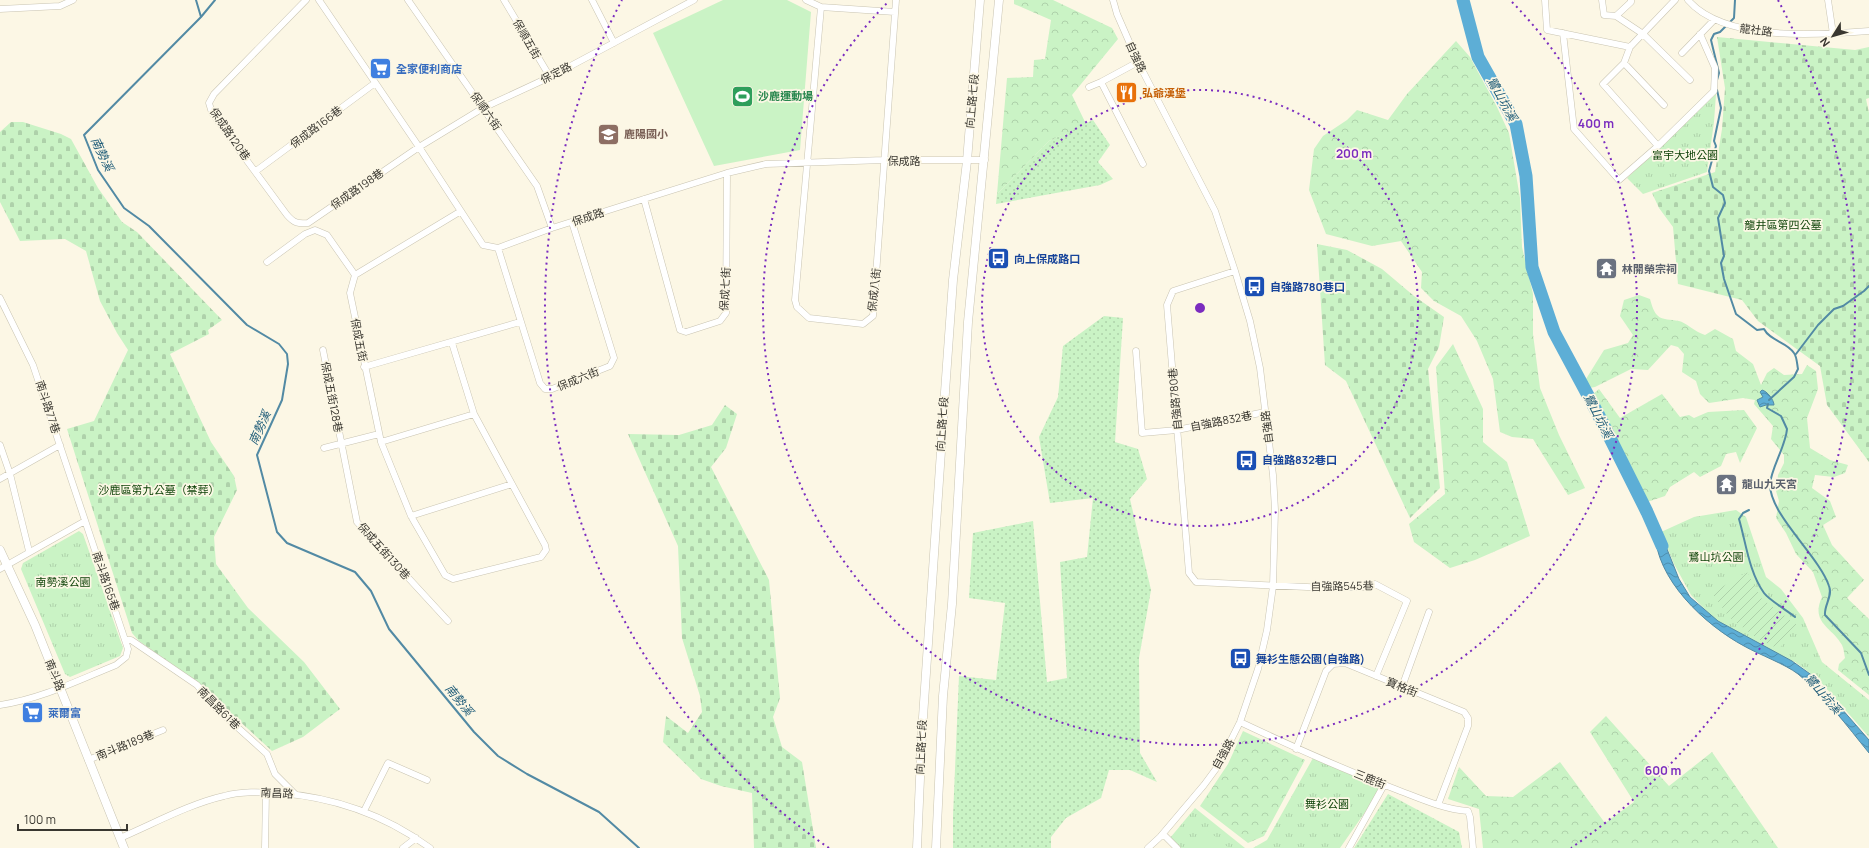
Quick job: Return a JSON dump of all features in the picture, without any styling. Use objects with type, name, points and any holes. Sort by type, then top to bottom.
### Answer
[{"type":"main road","name":"向上路七段","points":[[917,848],[922,732],[953,280],[967,161],[980,0]]},
{"type":"main road","name":"向上路七段","points":[[936,848],[943,696],[952,604],[968,322],[985,160],[999,0]]},
{"type":"main road","name":"南斗路","points":[[0,550],[4,567],[60,687],[124,848]]},
{"type":"street","points":[[0,9],[60,6],[73,0]]},
{"type":"street","name":"保成路120巷","points":[[293,222],[212,112],[209,103],[210,98],[306,0]]},
{"type":"street","points":[[319,0],[419,147],[483,245],[498,248]]},
{"type":"street","name":"保順六街","points":[[408,0],[523,163],[537,186],[552,228]]},
{"type":"street","name":"保順五街","points":[[504,0],[550,77]]},
{"type":"street","points":[[592,0],[614,42]]},
{"type":"street","name":"保定路","points":[[419,147],[483,108],[550,77],[682,3],[694,0]]},
{"type":"street","points":[[806,0],[821,7],[895,12]]},
{"type":"street","name":"保成八街","points":[[821,7],[806,162],[795,300],[796,307],[809,318],[863,324],[872,316],[896,0]]},
{"type":"street","name":"自強路","points":[[1113,0],[1117,14],[1138,62],[1215,211],[1235,271],[1250,321],[1260,368],[1273,475],[1275,510],[1273,586],[1267,630],[1258,670],[1240,722],[1218,766],[1162,834],[1148,848]]},
{"type":"street","points":[[1545,0],[1547,30],[1630,47]]},
{"type":"street","points":[[1602,0],[1604,15],[1616,16],[1643,34],[1690,80]]},
{"type":"street","points":[[1616,16],[1631,2],[1631,0]]},
{"type":"street","points":[[1658,146],[1603,84],[1624,63],[1630,47],[1675,0]]},
{"type":"street","name":"龍社路","points":[[1688,0],[1701,12],[1714,20],[1729,26],[1756,30],[1833,34],[1869,31]]},
{"type":"street","points":[[1828,0],[1833,34]]},
{"type":"street","points":[[1682,53],[1714,20]]},
{"type":"street","points":[[1563,33],[1574,129],[1619,180],[1658,146],[1714,91],[1715,68],[1700,34]]},
{"type":"street","points":[[1089,87],[1138,62]]},
{"type":"street","points":[[1624,63],[1664,105]]},
{"type":"street","points":[[1101,82],[1143,164]]},
{"type":"street","name":"保成路166巷","points":[[256,171],[375,83]]},
{"type":"street","name":"保成路198巷","points":[[293,222],[299,224],[308,223],[419,147]]},
{"type":"street","name":"保成路","points":[[498,248],[552,228],[644,199],[766,164],[884,160],[985,160]]},
{"type":"street","name":"保成七街","points":[[644,199],[680,330],[686,332],[720,320],[726,313],[727,174]]},
{"type":"street","points":[[267,262],[305,234],[315,230],[327,235],[355,275],[461,211]]},
{"type":"street","name":"保成六街","points":[[498,248],[540,384],[545,389],[552,390],[610,366],[614,358],[572,222]]},
{"type":"street","name":"自強路780巷","points":[[1235,271],[1173,291],[1169,297],[1167,305],[1189,573],[1196,582],[1273,586]]},
{"type":"street","name":"保成五街","points":[[355,275],[350,293],[364,367],[520,322]]},
{"type":"street","name":"南斗路77巷","points":[[0,298],[33,365],[85,521]]},
{"type":"street","points":[[364,367],[381,442],[411,516],[448,578],[453,579],[541,557],[546,550],[545,545],[474,414],[452,342]]},
{"type":"street","name":"保成五街128巷","points":[[323,350],[341,444]]},
{"type":"street","name":"自強路832巷","points":[[1136,351],[1142,433],[1177,430],[1265,412]]},
{"type":"street","points":[[381,442],[474,414]]},
{"type":"street","points":[[324,448],[379,434]]},
{"type":"street","name":"保成五街130巷","points":[[341,444],[357,522],[448,621]]},
{"type":"street","points":[[0,445],[10,474],[29,551]]},
{"type":"street","points":[[0,479],[60,445]]},
{"type":"street","points":[[411,516],[512,484]]},
{"type":"street","points":[[4,567],[29,551],[85,521]]},
{"type":"street","name":"南斗路165巷","points":[[0,705],[31,698],[60,687],[121,662],[128,653],[126,640],[85,521]]},
{"type":"street","name":"自強路545巷","points":[[1273,586],[1366,588],[1375,584],[1407,601],[1376,676]]},
{"type":"street","points":[[1402,687],[1429,612]]},
{"type":"street","name":"南昌路61巷","points":[[126,640],[131,640],[196,685],[216,708],[267,754],[275,774],[296,794]]},
{"type":"street","name":"寶格街","points":[[1296,749],[1326,671],[1333,664],[1345,663],[1464,712],[1468,718],[1468,726],[1438,805]]},
{"type":"street","name":"三鹿街","points":[[1240,722],[1296,749],[1384,785],[1446,808],[1468,811],[1473,848]]},
{"type":"street","name":"南斗路189巷","points":[[88,760],[163,730]]},
{"type":"street","points":[[364,811],[388,763],[427,780]]},
{"type":"street","points":[[1349,848],[1384,785]]},
{"type":"street","name":"南昌路","points":[[120,838],[222,796],[246,792],[266,792],[296,794],[335,802],[364,811],[416,838],[430,848]]},
{"type":"street","points":[[265,848],[266,792]]},
{"type":"street","points":[[1162,834],[1177,848]]},
{"type":"street","points":[[403,848],[416,838]]},
{"type":"green space","name":"沙鹿運動場","points":[[723,0],[787,0],[811,12],[800,150],[714,166],[653,33]]},
{"type":"green space","points":[[1014,0],[1053,0],[1112,28],[1118,39],[1072,95],[1086,124],[1049,141],[997,194],[1007,78],[1033,77],[1034,60],[1045,59],[1051,20],[1014,4]]},
{"type":"green space","name":"龍井區第四公墓","points":[[1717,37],[1855,50],[1869,47],[1869,98],[1866,99],[1869,113],[1869,462],[1827,405],[1820,366],[1758,321],[1742,300],[1678,284],[1673,227],[1659,208],[1652,193],[1715,172],[1722,129],[1725,88]]},
{"type":"green space","points":[[1456,41],[1470,57],[1509,133],[1520,198],[1522,247],[1533,294],[1533,334],[1540,388],[1559,435],[1585,488],[1568,495],[1533,439],[1512,437],[1500,432],[1493,379],[1477,341],[1461,316],[1434,301],[1421,288],[1422,272],[1401,241],[1372,246],[1326,234],[1309,190],[1314,149],[1323,136],[1347,120],[1357,110],[1388,120],[1407,94]]},
{"type":"green space","name":"富宇大地公園","points":[[1716,94],[1714,122],[1707,172],[1643,194],[1627,178]]},
{"type":"green space","points":[[1093,120],[1110,145],[1098,162],[1113,179],[1100,185],[996,204],[997,194],[1049,141]]},
{"type":"green space","name":"沙鹿區第九公墓（禁葬）","points":[[11,122],[23,122],[61,134],[71,139],[98,188],[122,222],[137,232],[222,320],[208,330],[209,334],[170,354],[211,442],[234,476],[237,490],[214,537],[216,564],[248,608],[304,662],[340,709],[303,737],[272,751],[198,683],[139,641],[132,633],[67,429],[94,421],[128,350],[100,301],[86,251],[65,239],[20,241],[0,202],[0,132]]},
{"type":"green space","points":[[1317,244],[1347,250],[1382,269],[1414,296],[1444,317],[1439,347],[1428,369],[1440,488],[1410,518],[1346,381],[1325,365]]},
{"type":"green space","points":[[1639,295],[1650,299],[1654,311],[1663,319],[1679,321],[1705,335],[1715,329],[1733,339],[1736,351],[1753,364],[1761,385],[1767,373],[1774,368],[1784,375],[1802,374],[1807,365],[1816,371],[1818,389],[1807,418],[1810,448],[1830,460],[1848,465],[1845,473],[1834,477],[1815,475],[1812,488],[1830,501],[1836,517],[1823,525],[1832,545],[1864,580],[1847,598],[1869,619],[1869,695],[1838,670],[1839,664],[1845,658],[1843,648],[1838,639],[1820,619],[1819,606],[1822,597],[1813,572],[1796,554],[1786,533],[1776,518],[1779,501],[1776,491],[1778,475],[1784,463],[1784,455],[1771,439],[1773,426],[1754,404],[1755,400],[1743,398],[1709,403],[1700,394],[1696,381],[1682,372],[1684,354],[1678,347],[1671,345],[1648,370],[1631,369],[1595,387],[1589,388],[1586,379],[1604,350],[1628,343],[1633,335],[1620,316],[1624,300]]},
{"type":"green space","points":[[1104,316],[1123,318],[1115,442],[1138,449],[1147,479],[1130,499],[1151,590],[1139,658],[1140,753],[1157,782],[1130,770],[1109,770],[1101,798],[1066,818],[1051,837],[1051,848],[953,848],[959,676],[996,680],[1005,603],[969,598],[973,533],[1033,521],[1047,682],[1067,678],[1060,562],[1087,557],[1093,498],[1050,503],[1039,437],[1058,397],[1063,346]]},
{"type":"green space","points":[[1453,344],[1483,409],[1483,442],[1507,462],[1530,536],[1475,560],[1450,568],[1414,542],[1409,524],[1445,494],[1436,367]]},
{"type":"green space","points":[[1599,389],[1620,418],[1662,394],[1680,417],[1689,415],[1694,418],[1708,412],[1744,410],[1757,428],[1740,463],[1736,452],[1726,454],[1721,466],[1700,477],[1694,472],[1670,487],[1665,496],[1647,502],[1593,394]]},
{"type":"green space","points":[[725,405],[737,414],[726,448],[711,467],[769,580],[780,698],[773,717],[782,747],[802,762],[816,848],[754,848],[752,793],[721,786],[701,779],[663,742],[666,716],[688,733],[702,712],[700,696],[682,638],[678,546],[628,434],[679,435],[712,425]]},
{"type":"green space","name":"鷺山坑公園","points":[[1736,510],[1746,517],[1766,577],[1781,589],[1803,618],[1822,662],[1869,700],[1869,737],[1818,679],[1795,662],[1757,645],[1721,626],[1691,595],[1674,564],[1661,532],[1694,517]]},
{"type":"green space","name":"南勢溪公園","points":[[79,531],[83,534],[123,648],[120,656],[70,677],[65,674],[21,569],[23,563]]},
{"type":"green space","points":[[1747,572],[1761,598],[1797,625],[1779,649],[1758,639],[1729,617],[1712,593]]},
{"type":"green space","points":[[1606,716],[1669,786],[1712,752],[1778,848],[1483,848],[1479,809],[1448,799],[1459,767],[1486,796],[1513,797],[1560,762],[1605,823],[1634,802],[1590,732]]},
{"type":"green space","points":[[1243,731],[1305,760],[1264,836],[1248,843],[1200,806],[1228,764]]},
{"type":"green space","name":"舞衫公園","points":[[1313,758],[1384,785],[1340,848],[1253,848],[1267,840]]},
{"type":"green space","points":[[1388,794],[1459,832],[1462,848],[1354,848]]},
{"type":"green space","points":[[1195,808],[1245,848],[1181,848],[1170,838]]},
{"type":"green space","points":[[1204,827],[1229,848],[1192,848],[1189,845]]},
{"type":"water","points":[[1762,390],[1770,396],[1774,405],[1760,407],[1757,400],[1763,397],[1760,392]]},
{"type":"water","points":[[1655,531],[1667,549],[1679,579],[1690,597],[1718,621],[1792,661],[1813,676],[1869,740],[1869,753],[1827,702],[1798,674],[1729,637],[1714,626],[1685,599],[1663,566],[1657,549]]},
{"type":"waterway","points":[[196,0],[201,17]]},
{"type":"waterway","name":"南勢溪","points":[[215,0],[201,17],[84,135],[98,170],[124,208],[149,226],[247,325],[279,344],[287,354],[288,364],[282,400],[257,455],[277,532],[287,543],[355,572],[371,591],[389,629],[474,732],[498,756],[527,774],[599,812],[639,848]]},
{"type":"waterway","name":"鷺山坑溪","points":[[1463,0],[1478,57],[1516,124],[1526,176],[1532,267],[1554,332],[1598,414],[1647,512],[1662,546]]},
{"type":"waterway","points":[[1729,23],[1734,18],[1735,0]]},
{"type":"waterway","points":[[1717,80],[1719,73],[1711,40],[1714,34],[1720,32],[1726,26]]},
{"type":"waterway","points":[[1717,90],[1721,108],[1714,141],[1716,146],[1709,171],[1713,187],[1723,195],[1725,203],[1718,218],[1724,256],[1721,263],[1724,279],[1736,314],[1757,330],[1764,329],[1770,336],[1791,349],[1796,356],[1797,361],[1798,369],[1794,377],[1769,400]]},
{"type":"waterway","points":[[1796,354],[1818,325],[1834,309],[1843,306],[1869,286]]},
{"type":"waterway","points":[[1768,404],[1767,408],[1781,416],[1787,429],[1771,478],[1770,484],[1772,496],[1777,508],[1786,522],[1824,574],[1830,590],[1825,615],[1861,653],[1869,675]]},
{"type":"waterway","points":[[1749,510],[1743,513],[1739,519],[1751,567],[1766,596],[1795,617]]},
{"type":"place","name":"全家便利商店","points":[[381,69]]},
{"type":"place","name":"弘爺漢堡","points":[[1127,93]]},
{"type":"place","name":"沙鹿運動場","points":[[743,96]]},
{"type":"place","name":"鹿陽國小","points":[[608,134]]},
{"type":"place","name":"向上保成路口","points":[[998,259]]},
{"type":"place","name":"林開榮宗祠","points":[[1606,269]]},
{"type":"place","name":"自強路780巷口","points":[[1254,287]]},
{"type":"place","name":"自強路832巷口","points":[[1246,460]]},
{"type":"place","name":"龍山九天宮","points":[[1726,484]]},
{"type":"place","name":"舞衫生態公園(自強路)","points":[[1240,659]]},
{"type":"place","name":"萊爾富","points":[[33,713]]}]
